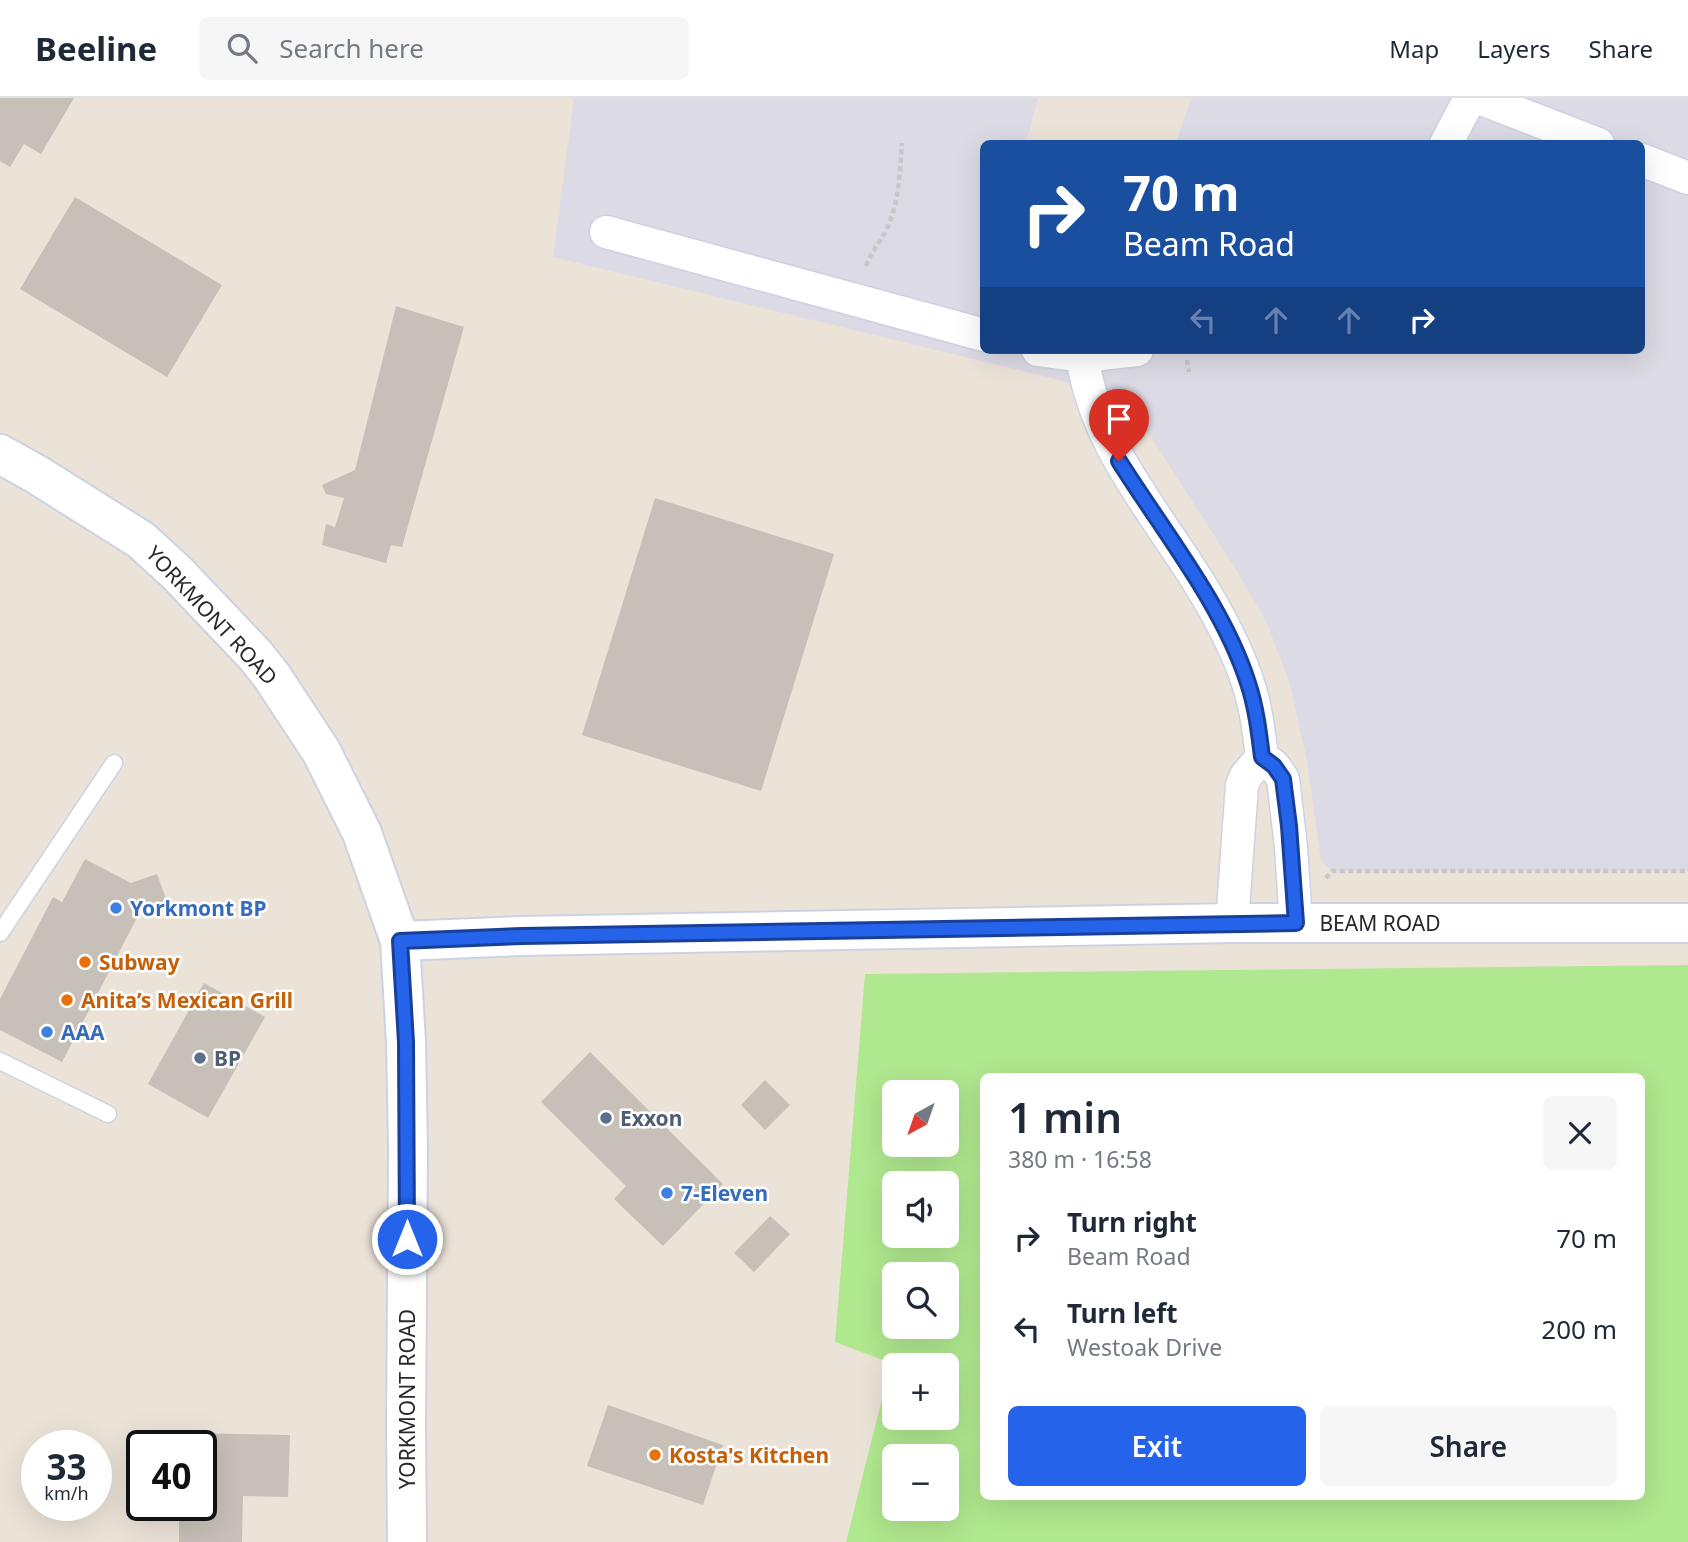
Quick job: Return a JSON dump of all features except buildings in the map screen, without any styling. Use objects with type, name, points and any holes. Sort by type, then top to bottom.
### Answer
[{"type":"street","points":[[1448,140],[1470,98]]},
{"type":"street","points":[[1479,98],[1588,140]]},
{"type":"street","points":[[1645,161],[1688,178]]},
{"type":"street","points":[[606,232],[980,334]]},
{"type":"street","points":[[1067,354],[1100,354]]},
{"type":"street","points":[[1082,356],[1095,411],[1119,461],[1196,579],[1233,644],[1248,684],[1258,723],[1262,757],[1274,766],[1283,779],[1296,923]]},
{"type":"street","name":"YORKMONT ROAD","points":[[0,454],[37,474],[141,540],[177,573],[271,675],[321,751],[362,833],[400,941],[406,1042],[408,1160],[407,1542]]},
{"type":"street","points":[[1232,923],[1242,785],[1262,757]]},
{"type":"street","name":"BEAM ROAD","points":[[400,941],[522,936],[1232,923],[1688,923]]},
{"type":"lane","points":[[0,933],[114,763]]},
{"type":"lane","points":[[0,1061],[108,1114]]},
{"type":"path","points":[[866,265],[891,218],[899,180],[902,143]]},
{"type":"path","points":[[1187,360],[1189,372]]},
{"type":"path","points":[[1326,878],[1332,870],[1688,871]]},
{"type":"shaded area","points":[[574,98],[1038,98],[1027,140],[980,140],[980,354],[1645,354],[1645,140],[1177,140],[1191,98],[1688,98],[1688,871],[1332,871],[1321,861],[1307,761],[1290,684],[1266,621],[1140,420],[1138,404],[1055,379],[553,257]]},
{"type":"green space","points":[[1688,965],[1688,1542],[846,1542],[882,1399],[882,1430],[959,1430],[959,1353],[882,1353],[882,1360],[835,1342],[865,974]]},
{"type":"place","name":"Yorkmont BP","points":[[116,908]]},
{"type":"place","name":"Subway","points":[[85,962]]},
{"type":"place","name":"Anita’s Mexican Grill","points":[[67,1000]]},
{"type":"place","name":"AAA","points":[[47,1032]]},
{"type":"place","name":"BP","points":[[200,1058]]},
{"type":"place","name":"Exxon","points":[[606,1118]]},
{"type":"place","name":"7-Eleven","points":[[667,1193]]},
{"type":"place","name":"Kosta's Kitchen","points":[[655,1455]]},
{"type":"route","points":[[407,1239],[406,1042],[400,941],[522,936],[1296,923],[1283,779],[1274,766],[1262,757],[1258,723],[1248,684],[1233,644],[1196,579],[1119,461]]}]
